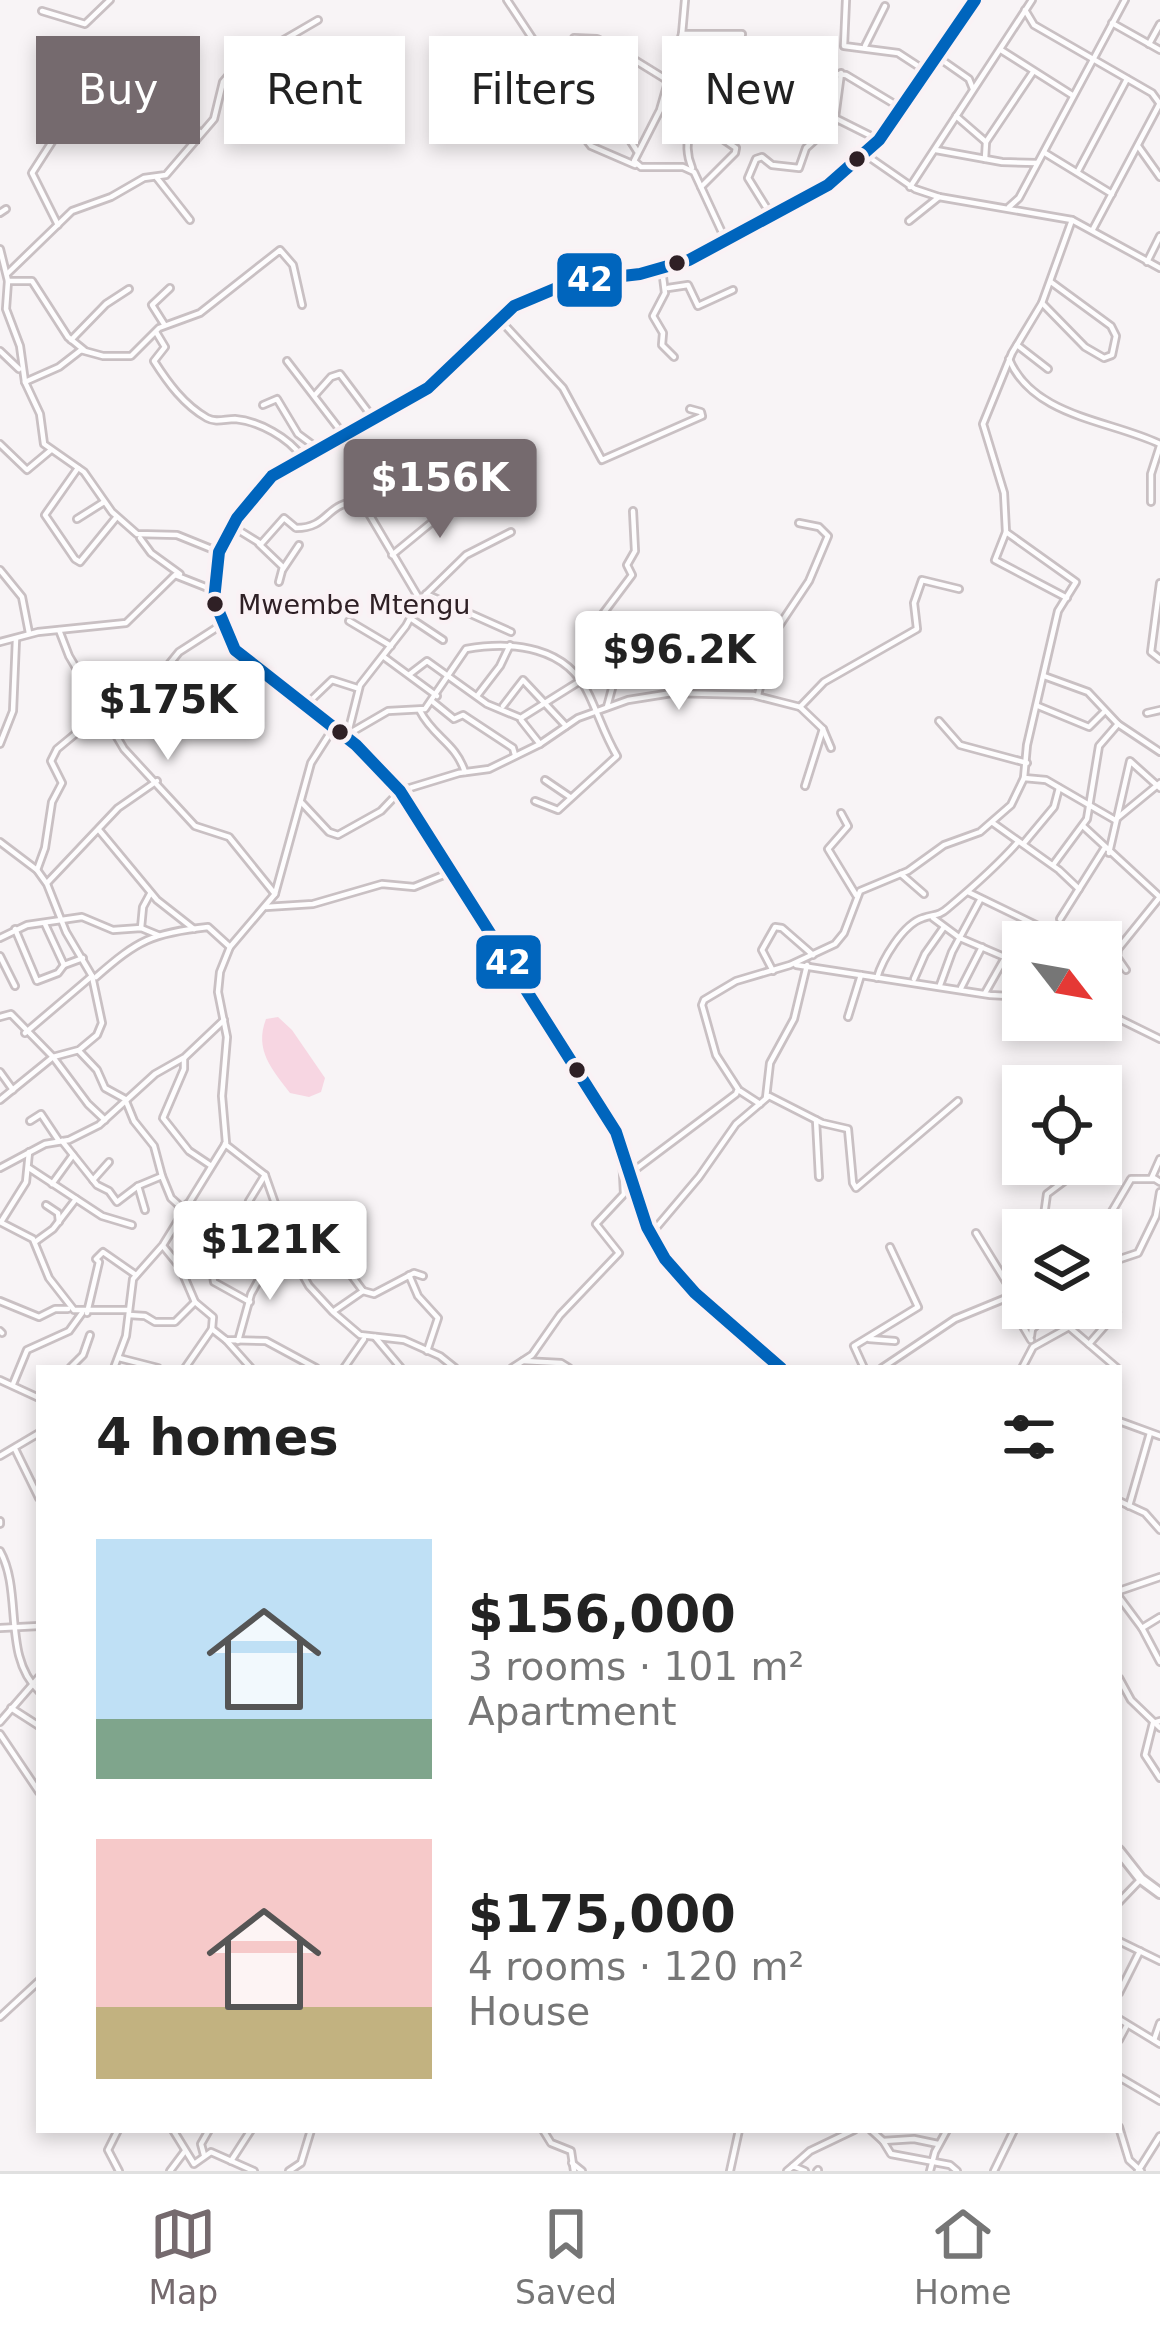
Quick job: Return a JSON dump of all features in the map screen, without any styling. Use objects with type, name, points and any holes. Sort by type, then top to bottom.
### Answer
[{"type":"main road","points":[[779,1365],[668,1262],[650,1235],[632,1172],[602,1108],[400,791],[347,735],[240,657],[221,625],[213,590],[219,552],[261,486],[316,448],[431,386],[499,318],[535,295],[571,282],[662,269],[726,241],[828,185],[879,140],[974,0]]},
{"type":"main road","points":[[1122,1855],[1160,1893]]},
{"type":"street","points":[[42,11],[85,24],[110,0]]},
{"type":"street","points":[[507,0],[531,36]]},
{"type":"street","points":[[685,0],[682,34],[742,36]]},
{"type":"street","points":[[846,0],[844,46],[898,53],[926,72]]},
{"type":"street","points":[[910,187],[1031,0]]},
{"type":"street","points":[[1010,207],[1125,0]]},
{"type":"street","points":[[865,46],[885,6]]},
{"type":"street","points":[[1024,10],[1034,25],[1154,95],[1160,103],[1093,229]]},
{"type":"street","points":[[6,278],[76,208],[175,167],[214,119],[223,82],[234,69],[318,20]]},
{"type":"street","points":[[1112,23],[1160,50]]},
{"type":"street","points":[[1149,44],[1160,24]]},
{"type":"street","points":[[1000,50],[1072,95]]},
{"type":"street","points":[[937,57],[969,79],[980,80]]},
{"type":"street","points":[[973,157],[1033,72]]},
{"type":"street","points":[[838,74],[901,108]]},
{"type":"street","points":[[838,88],[841,74]]},
{"type":"street","points":[[969,79],[973,89]]},
{"type":"street","points":[[1078,171],[1126,79]]},
{"type":"street","points":[[58,225],[32,173],[66,120],[89,99],[118,99],[140,110],[180,119],[201,133]]},
{"type":"street","points":[[635,165],[637,151],[662,101]]},
{"type":"street","points":[[956,116],[984,146],[985,159]]},
{"type":"street","points":[[838,120],[879,140]]},
{"type":"street","points":[[589,144],[635,165],[660,170],[683,167],[694,172]]},
{"type":"street","points":[[632,144],[637,151]]},
{"type":"street","points":[[690,144],[688,158],[726,241]]},
{"type":"street","points":[[701,187],[736,148],[728,144]]},
{"type":"street","points":[[771,215],[748,178],[756,160],[761,157],[772,165],[799,168],[810,144]]},
{"type":"street","points":[[1138,146],[1160,177]]},
{"type":"street","points":[[934,150],[1037,163]]},
{"type":"street","points":[[1043,152],[1111,190]]},
{"type":"street","points":[[866,155],[910,187],[939,197],[1072,220],[1160,268]]},
{"type":"street","points":[[157,178],[190,220]]},
{"type":"street","points":[[909,221],[939,197]]},
{"type":"street","points":[[1019,198],[1023,210]]},
{"type":"street","points":[[1066,598],[995,560],[1006,532],[1003,489],[982,426],[1009,359],[1042,303],[1072,220]]},
{"type":"street","points":[[1147,262],[1160,236]]},
{"type":"street","points":[[0,249],[6,278],[3,303],[20,346],[25,382],[40,414],[42,438],[78,468],[151,554],[213,590]]},
{"type":"street","points":[[6,278],[32,281],[71,340],[100,356],[128,357],[165,325],[200,314],[213,299],[281,250],[298,278],[302,304]]},
{"type":"street","points":[[662,269],[666,288],[653,316],[663,333],[662,345],[674,357]]},
{"type":"street","points":[[1042,303],[1085,347],[1104,358],[1112,355],[1116,335],[1112,326],[1051,282]]},
{"type":"street","points":[[666,288],[688,285],[698,306],[733,290]]},
{"type":"street","points":[[165,325],[152,305],[170,288]]},
{"type":"street","points":[[71,340],[129,289]]},
{"type":"street","points":[[499,318],[562,388],[602,460],[702,416],[690,409]]},
{"type":"street","points":[[155,332],[165,347],[154,361],[185,402],[212,420],[259,426],[286,440],[302,457]]},
{"type":"street","points":[[1017,345],[1048,369]]},
{"type":"street","points":[[25,382],[85,350]]},
{"type":"street","points":[[0,351],[23,373]]},
{"type":"street","points":[[1009,359],[1040,398],[1086,420],[1112,423],[1160,445],[1150,502]]},
{"type":"street","points":[[287,361],[343,434]]},
{"type":"street","points":[[315,395],[331,377],[342,375],[373,418]]},
{"type":"street","points":[[263,404],[278,399],[298,434],[316,448]]},
{"type":"street","points":[[0,444],[27,470],[51,450]]},
{"type":"street","points":[[78,468],[45,514],[75,559],[80,562],[89,555],[117,517]]},
{"type":"street","points":[[392,555],[442,514],[471,498]]},
{"type":"street","points":[[76,518],[104,502]]},
{"type":"street","points":[[259,544],[284,518],[296,528],[305,528],[327,517],[339,503],[362,502],[423,597],[512,632]]},
{"type":"street","points":[[607,707],[617,670],[587,634],[632,575],[627,564],[636,549],[633,511]]},
{"type":"street","points":[[758,696],[773,635],[809,581],[828,536],[819,527],[799,523]]},
{"type":"street","points":[[232,526],[284,569]]},
{"type":"street","points":[[347,735],[359,689],[423,597],[466,554],[511,532]]},
{"type":"street","points":[[763,1101],[738,1089],[716,1055],[702,1003],[736,981],[790,965],[835,944],[844,933],[856,895],[993,823],[1019,793],[1057,615],[1075,579],[1006,532]]},
{"type":"street","points":[[137,535],[177,535],[219,552]]},
{"type":"street","points":[[279,582],[299,545]]},
{"type":"street","points":[[0,570],[24,602],[29,635]]},
{"type":"street","points":[[0,642],[126,623],[154,592],[180,574]]},
{"type":"street","points":[[800,707],[824,682],[916,629],[914,603],[922,580],[959,589]]},
{"type":"street","points":[[1160,583],[1150,652],[1160,659]]},
{"type":"street","points":[[410,618],[443,640]]},
{"type":"street","points":[[349,621],[391,646]]},
{"type":"street","points":[[37,870],[52,802],[62,783],[52,764],[54,753],[123,694],[154,683],[179,652],[221,625]]},
{"type":"street","points":[[58,630],[124,748],[195,826],[227,836],[275,894]]},
{"type":"street","points":[[1,740],[13,711],[16,639]]},
{"type":"street","points":[[477,697],[509,645]]},
{"type":"street","points":[[347,735],[388,711],[420,711],[435,699],[464,650],[509,645],[548,651],[580,682],[617,759],[556,811],[535,801]]},
{"type":"street","points":[[384,657],[410,674],[454,719],[463,715],[513,748],[515,755]]},
{"type":"street","points":[[410,674],[427,661],[477,697],[519,718],[540,743]]},
{"type":"street","points":[[1044,676],[1088,692],[1118,724],[1160,752]]},
{"type":"street","points":[[303,706],[332,680],[359,689]]},
{"type":"street","points":[[502,707],[523,680],[566,726]]},
{"type":"street","points":[[519,718],[580,682]]},
{"type":"street","points":[[302,803],[329,832],[338,835],[376,815],[400,791],[489,769],[594,712],[663,694],[758,696],[800,707],[823,729],[831,748]]},
{"type":"street","points":[[1037,705],[1089,728],[1104,712]]},
{"type":"street","points":[[1147,712],[1160,710]]},
{"type":"street","points":[[420,711],[431,730],[456,749],[465,772]]},
{"type":"street","points":[[939,721],[960,745],[1027,763]]},
{"type":"street","points":[[1053,865],[1083,826],[1099,746],[1118,724]]},
{"type":"street","points":[[116,1365],[136,1274],[163,1245],[225,1144],[222,1096],[227,1037],[218,985],[230,946],[275,894],[311,763],[334,728]]},
{"type":"street","points":[[805,786],[823,729]]},
{"type":"street","points":[[1060,919],[1107,851],[1130,761],[1159,786],[1117,820]]},
{"type":"street","points":[[1024,778],[1045,779],[1117,820]]},
{"type":"street","points":[[545,780],[570,797]]},
{"type":"street","points":[[47,884],[118,808],[157,782]]},
{"type":"street","points":[[877,978],[880,966],[909,929],[968,891],[1020,843],[1054,807],[1059,788]]},
{"type":"street","points":[[841,812],[848,826],[828,849],[856,895]]},
{"type":"street","points":[[993,823],[1079,889]]},
{"type":"street","points":[[1083,826],[1159,894],[1118,949],[1117,957],[1126,970]]},
{"type":"street","points":[[99,830],[151,893],[194,929]]},
{"type":"street","points":[[0,842],[37,870],[47,884],[93,978],[102,1027],[79,1050],[53,1058],[0,1100]]},
{"type":"street","points":[[266,907],[292,908],[382,884],[415,887],[452,872]]},
{"type":"street","points":[[901,874],[924,894]]},
{"type":"street","points":[[968,891],[1027,921]]},
{"type":"street","points":[[142,928],[143,907],[151,893]]},
{"type":"street","points":[[940,985],[980,900]]},
{"type":"street","points":[[0,938],[15,929],[84,917],[113,930],[142,928],[158,935]]},
{"type":"street","points":[[932,918],[960,938],[1002,954]]},
{"type":"street","points":[[44,922],[64,965]]},
{"type":"street","points":[[773,971],[762,950],[775,927],[813,956]]},
{"type":"street","points":[[913,981],[944,927]]},
{"type":"street","points":[[25,1033],[131,946],[158,935],[209,928],[230,946]]},
{"type":"street","points":[[15,929],[38,981],[83,958]]},
{"type":"street","points":[[962,988],[982,947]]},
{"type":"street","points":[[0,956],[15,986]]},
{"type":"street","points":[[984,994],[1002,963]]},
{"type":"street","points":[[790,965],[1002,995]]},
{"type":"street","points":[[763,1101],[770,1063],[794,1019],[807,965]]},
{"type":"street","points":[[848,1017],[861,975]]},
{"type":"street","points":[[0,1017],[10,1014],[105,1120]]},
{"type":"street","points":[[0,1168],[105,1120],[224,1020]]},
{"type":"street","points":[[1122,1020],[1160,1039]]},
{"type":"street","points":[[79,1050],[105,1088],[125,1099],[134,1121],[154,1146],[171,1198],[185,1207],[205,1209],[201,1233],[214,1263],[214,1281],[250,1302]]},
{"type":"street","points":[[184,1058],[184,1069],[163,1118],[189,1150],[210,1166]]},
{"type":"street","points":[[0,1072],[13,1090]]},
{"type":"street","points":[[632,1172],[738,1089]]},
{"type":"street","points":[[650,1235],[699,1178],[736,1124],[772,1096],[816,1120],[849,1130],[856,1188],[958,1101]]},
{"type":"street","points":[[30,1121],[42,1114],[93,1180],[118,1202],[138,1186],[162,1176]]},
{"type":"street","points":[[816,1120],[819,1177]]},
{"type":"street","points":[[225,1144],[266,1175],[293,1256],[308,1286],[333,1312],[360,1338],[397,1338],[444,1364]]},
{"type":"street","points":[[516,1365],[532,1355],[566,1309],[619,1253],[596,1222],[624,1192],[623,1149]]},
{"type":"street","points":[[28,1153],[25,1185],[0,1222],[35,1242],[49,1278],[74,1310]]},
{"type":"street","points":[[52,1184],[73,1155]]},
{"type":"street","points":[[1114,1209],[1132,1178],[1157,1181],[1160,1160]]},
{"type":"street","points":[[93,1180],[110,1162]]},
{"type":"street","points":[[29,1168],[107,1219],[132,1225]]},
{"type":"street","points":[[204,1215],[227,1222],[243,1220],[266,1175]]},
{"type":"street","points":[[138,1186],[145,1210]]},
{"type":"street","points":[[1122,1258],[1138,1253],[1158,1214],[1160,1192]]},
{"type":"street","points":[[35,1242],[76,1199]]},
{"type":"street","points":[[46,1205],[58,1214],[58,1222]]},
{"type":"street","points":[[207,1248],[241,1256],[282,1221]]},
{"type":"street","points":[[180,1267],[207,1248],[227,1222]]},
{"type":"street","points":[[976,1233],[1002,1280]]},
{"type":"street","points":[[263,1235],[271,1266]]},
{"type":"street","points":[[329,1244],[363,1291],[375,1294],[416,1272],[423,1276]]},
{"type":"street","points":[[163,1245],[180,1267],[195,1302],[214,1317],[212,1329],[187,1365]]},
{"type":"street","points":[[863,1365],[854,1347],[918,1307],[890,1246]]},
{"type":"street","points":[[13,1384],[26,1351],[71,1330],[85,1313],[96,1258],[103,1252],[136,1274]]},
{"type":"street","points":[[238,1341],[261,1275],[293,1256]]},
{"type":"street","points":[[409,1275],[418,1296],[438,1318],[427,1352]]},
{"type":"street","points":[[333,1312],[363,1291]]},
{"type":"street","points":[[888,1365],[955,1319],[1002,1300]]},
{"type":"street","points":[[0,1301],[39,1317],[55,1309],[129,1312],[155,1322],[176,1321],[195,1302]]},
{"type":"street","points":[[212,1329],[248,1365]]},
{"type":"street","points":[[1024,1329],[1032,1344]]},
{"type":"street","points":[[1023,1365],[1032,1329]]},
{"type":"street","points":[[1032,1344],[1065,1329]]},
{"type":"street","points":[[1071,1329],[1114,1365]]},
{"type":"street","points":[[1089,1344],[1102,1329]]},
{"type":"street","points":[[73,1365],[83,1355],[90,1335]]},
{"type":"street","points":[[346,1365],[360,1338]]},
{"type":"street","points":[[372,1338],[398,1365]]},
{"type":"street","points":[[869,1339],[895,1341]]},
{"type":"street","points":[[226,1340],[269,1342],[311,1365]]},
{"type":"street","points":[[906,1365],[907,1355]]},
{"type":"street","points":[[119,1358],[146,1365]]},
{"type":"street","points":[[522,1361],[564,1365]]},
{"type":"street","points":[[0,1380],[36,1396]]},
{"type":"street","points":[[1122,1422],[1160,1436]]},
{"type":"street","points":[[1130,1506],[1150,1433]]},
{"type":"street","points":[[0,1456],[36,1435]]},
{"type":"street","points":[[15,1449],[36,1492]]},
{"type":"street","points":[[1122,1502],[1148,1515],[1160,1529]]},
{"type":"street","points":[[0,1551],[10,1574],[22,1663],[36,1688]]},
{"type":"street","points":[[1122,1593],[1160,1577]]},
{"type":"street","points":[[1122,1598],[1160,1662]]},
{"type":"street","points":[[1142,1628],[1160,1617]]},
{"type":"street","points":[[1,1629],[36,1626]]},
{"type":"street","points":[[0,1722],[36,1680]]},
{"type":"street","points":[[1122,1685],[1128,1697],[1158,1724],[1144,1755],[1160,1778]]},
{"type":"street","points":[[11,1708],[36,1724]]},
{"type":"street","points":[[0,1735],[36,1788]]},
{"type":"street","points":[[1122,1900],[1141,1879]]},
{"type":"street","points":[[1122,1943],[1160,1961]]},
{"type":"street","points":[[1122,1987],[1140,1952]]},
{"type":"street","points":[[0,2017],[36,1985]]},
{"type":"street","points":[[1122,2021],[1154,2038],[1160,2023]]},
{"type":"street","points":[[1122,2034],[1127,2025]]},
{"type":"street","points":[[1122,2079],[1160,2101]]},
{"type":"street","points":[[116,2133],[108,2150],[119,2171]]},
{"type":"street","points":[[175,2133],[194,2164],[211,2152],[254,2171]]},
{"type":"street","points":[[204,2155],[202,2144],[208,2133]]},
{"type":"street","points":[[231,2161],[249,2133]]},
{"type":"street","points":[[289,2171],[299,2169],[310,2133]]},
{"type":"street","points":[[545,2133],[550,2143],[571,2152],[576,2168]]},
{"type":"street","points":[[730,2171],[739,2133]]},
{"type":"street","points":[[790,2169],[810,2151],[848,2133]]},
{"type":"street","points":[[874,2133],[891,2154],[957,2171]]},
{"type":"street","points":[[930,2171],[945,2133]]},
{"type":"street","points":[[994,2171],[1013,2133]]},
{"type":"street","points":[[1121,2133],[1129,2160],[1139,2171],[1160,2136]]},
{"type":"street","points":[[883,2141],[914,2139],[938,2144]]},
{"type":"street","points":[[170,2171],[185,2151]]},
{"type":"street","points":[[790,2169],[805,2171]]},
{"type":"shaded area","points":[[278,1017],[325,1078],[321,1092],[309,1097],[290,1093],[271,1067],[263,1030],[266,1019]]},
{"type":"transit line","name":"42","points":[[778,1365],[695,1293],[665,1259],[647,1227],[616,1132],[400,791],[356,745],[235,650],[214,600],[219,552],[237,518],[272,476],[428,388],[514,306],[571,282],[640,274],[689,260],[828,185],[879,140],[975,0]]},
{"type":"place","name":"Mwembe Mtengu","points":[[215,604]]}]
